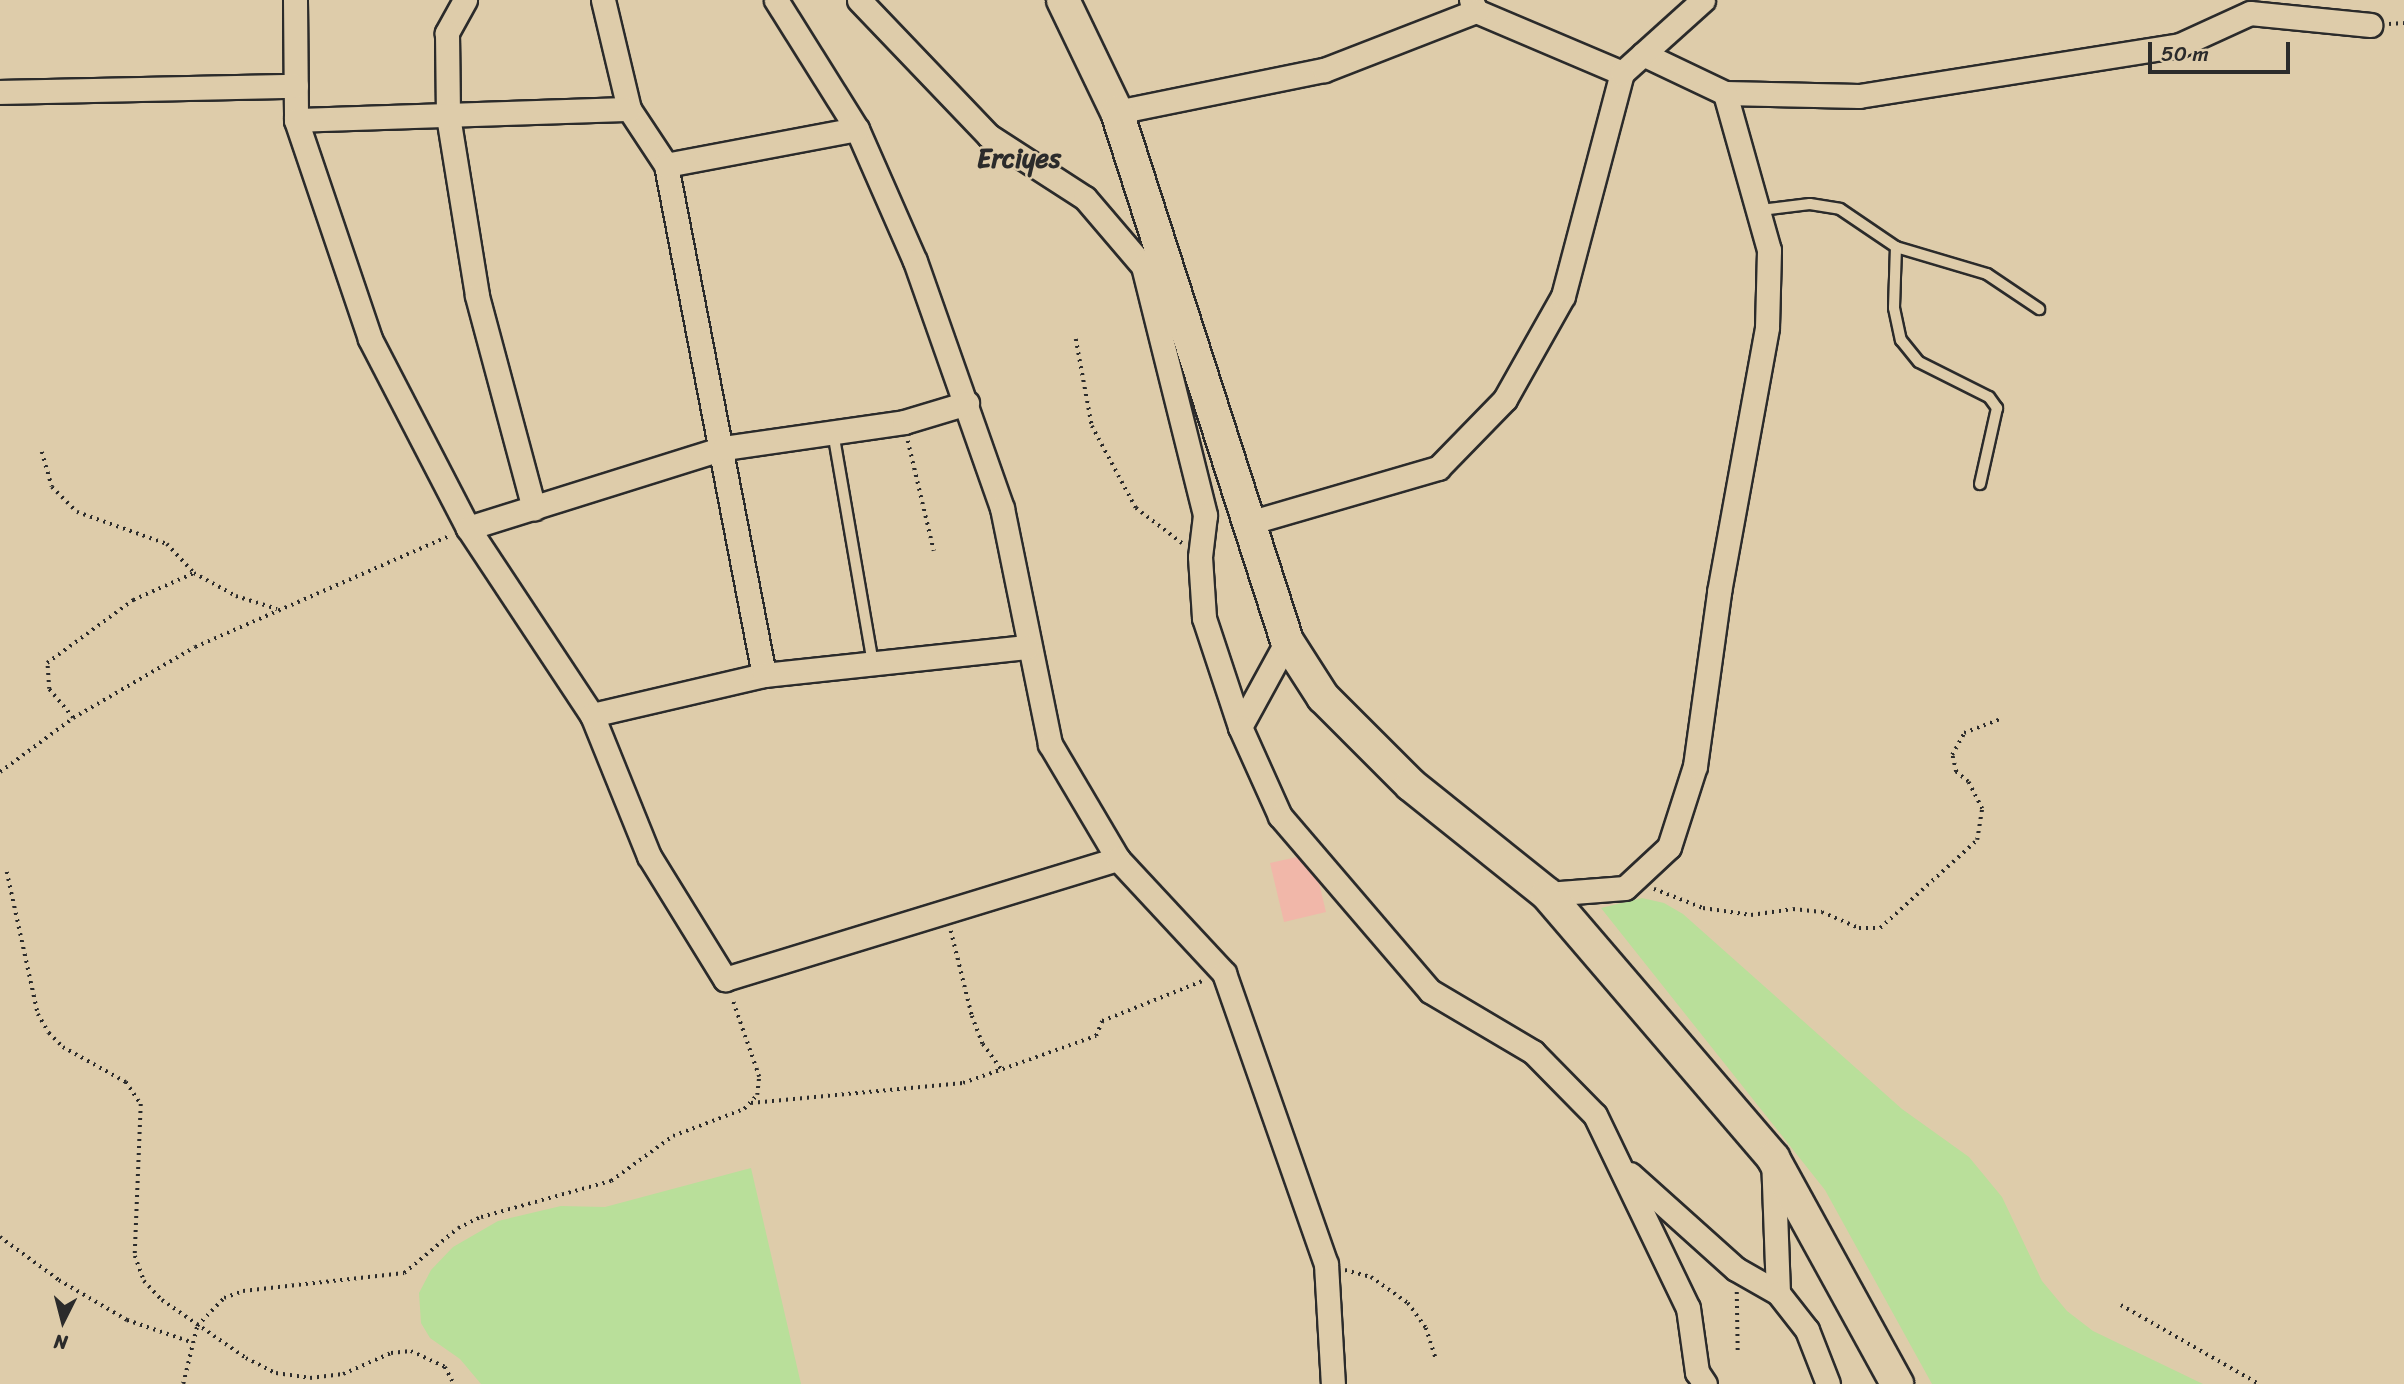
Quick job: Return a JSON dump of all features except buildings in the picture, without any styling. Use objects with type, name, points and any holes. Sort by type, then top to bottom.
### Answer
[{"type":"street","points":[[295,0],[296,120],[370,339],[468,528],[592,715],[649,856],[725,979],[946,914],[1118,859]]},
{"type":"street","points":[[465,0],[447,33],[448,116],[477,296],[534,508]]},
{"type":"street","points":[[603,0],[629,109],[666,165],[724,448],[764,675]]},
{"type":"street","points":[[776,0],[857,129],[915,261],[1002,508],[1027,647],[1049,744],[1118,859],[1224,973],[1326,1264],[1333,1384]]},
{"type":"street","points":[[859,0],[989,136],[1085,198],[1156,266],[1252,522],[1287,641],[1322,697],[1411,785],[1547,894],[1773,1158],[1897,1384]]},
{"type":"street","points":[[1063,0],[1117,112],[1156,266],[1205,515],[1200,557],[1204,618],[1240,727],[1280,816],[1430,991],[1533,1052],[1595,1115],[1623,1167],[1688,1308],[1697,1372],[1705,1384]]},
{"type":"street","points":[[1252,522],[1438,468],[1505,399],[1563,296],[1622,73],[1703,0]]},
{"type":"street","points":[[1117,112],[1324,70],[1473,5],[1622,73]]},
{"type":"street","points":[[1643,54],[1725,93],[1858,96],[2180,45],[2247,7],[2370,25]]},
{"type":"street","points":[[0,92],[296,86]]},
{"type":"street","points":[[1547,894],[1625,888],[1669,848],[1695,766],[1719,592],[1767,327],[1769,250],[1761,210],[1725,93]]},
{"type":"street","points":[[296,120],[629,109]]},
{"type":"street","points":[[666,165],[857,129]]},
{"type":"street","points":[[468,528],[724,448],[904,422],[967,403]]},
{"type":"street","points":[[1240,727],[1287,641]]},
{"type":"street","points":[[592,715],[764,675],[1027,647]]},
{"type":"street","points":[[1773,1158],[1778,1293]]},
{"type":"street","points":[[1623,1167],[1736,1269],[1778,1293],[1807,1330],[1828,1384]]},
{"type":"lane","points":[[1761,210],[1830,206],[1849,213],[1896,247],[1987,274],[2039,309]]},
{"type":"lane","points":[[1896,247],[1894,319],[1906,348],[1919,362],[1989,397],[1997,408],[1980,484]]},
{"type":"lane","points":[[833,432],[873,664]]},
{"type":"path","points":[[1076,339],[1092,426],[1136,508],[1200,557]]},
{"type":"path","points":[[904,422],[934,551]]},
{"type":"path","points":[[41,452],[52,487],[63,501],[77,512],[167,544],[194,573],[236,596],[279,610]]},
{"type":"path","points":[[0,772],[73,718],[195,647],[468,528]]},
{"type":"path","points":[[73,718],[49,689],[47,663],[133,600],[194,573]]},
{"type":"path","points":[[1636,878],[1668,897],[1703,908],[1751,915],[1794,909],[1822,912],[1858,928],[1880,928],[1977,840],[1982,809],[1973,788],[1956,772],[1952,755],[1965,733],[2000,719]]},
{"type":"path","points":[[8,873],[43,1023],[63,1047],[126,1082],[141,1104],[135,1256],[144,1280],[162,1300],[197,1326],[276,1373],[310,1378],[343,1374],[391,1353],[411,1352],[445,1367],[454,1384]]},
{"type":"path","points":[[946,914],[962,964],[972,1016],[983,1044],[1001,1069]]},
{"type":"path","points":[[183,1384],[197,1326],[208,1310],[243,1291],[404,1273],[469,1222],[611,1181],[673,1136],[751,1103],[963,1083],[1096,1037],[1102,1021],[1224,973]]},
{"type":"path","points":[[725,979],[759,1077],[751,1103]]},
{"type":"path","points":[[0,1237],[58,1280],[127,1320],[191,1342]]},
{"type":"path","points":[[1326,1264],[1371,1277],[1408,1303],[1426,1328],[1436,1358]]},
{"type":"path","points":[[1736,1269],[1738,1355]]},
{"type":"path","points":[[2121,1305],[2259,1384]]},
{"type":"green space","points":[[1642,898],[1664,903],[1683,914],[1902,1109],[1969,1157],[2002,1197],[2042,1281],[2067,1311],[2093,1331],[2203,1384],[1932,1384],[1825,1190],[1601,908]]},
{"type":"green space","points":[[751,1168],[801,1384],[481,1384],[460,1359],[430,1338],[421,1323],[419,1293],[431,1270],[453,1247],[498,1221],[561,1206],[605,1207]]},
{"type":"district","name":"Erciyes","points":[[1019,159]]}]
